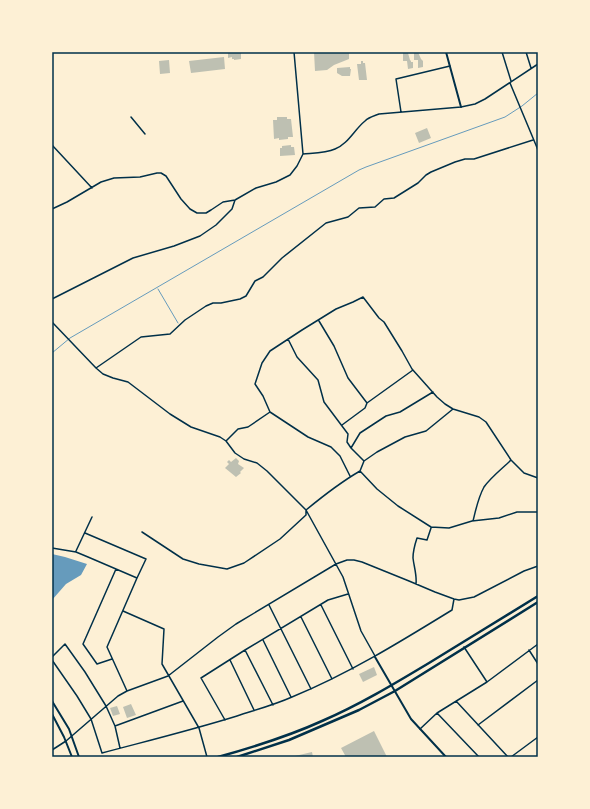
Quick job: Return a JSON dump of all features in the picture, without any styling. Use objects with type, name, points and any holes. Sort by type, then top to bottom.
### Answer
[{"type":"main road","points":[[218,757],[262,744],[304,729],[350,708],[392,685],[538,596]]},
{"type":"main road","points":[[237,757],[290,740],[359,710],[395,691],[538,602]]},
{"type":"street","points":[[52,208],[67,202],[107,180],[161,173],[166,176],[181,199],[193,211],[197,213],[206,213],[223,202],[235,200],[256,188],[276,182],[290,174],[297,166],[303,154],[294,52]]},
{"type":"street","points":[[446,52],[461,107]]},
{"type":"street","points":[[502,52],[519,105],[538,150]]},
{"type":"street","points":[[526,52],[531,68]]},
{"type":"street","points":[[303,154],[333,150],[340,147],[364,122],[379,114],[461,107],[475,104],[538,64]]},
{"type":"street","points":[[400,112],[396,79],[450,66]]},
{"type":"street","points":[[131,117],[145,134]]},
{"type":"street","points":[[96,368],[141,337],[170,334],[184,320],[206,306],[213,303],[240,299],[246,296],[255,281],[263,277],[282,258],[326,223],[348,217],[359,208],[375,207],[384,200],[394,198],[418,183],[431,172],[455,162],[465,159],[474,159],[533,140]]},
{"type":"street","points":[[52,145],[92,188]]},
{"type":"street","points":[[52,298],[133,258],[174,246],[200,236],[216,225],[232,209],[235,200]]},
{"type":"street","points":[[350,476],[340,456],[331,447],[308,437],[270,412],[263,396],[255,384],[262,363],[270,351],[336,309],[362,297],[384,322],[413,370],[433,392],[445,404],[453,409],[479,417],[486,422],[512,460],[524,473],[538,478]]},
{"type":"street","points":[[318,320],[334,346],[348,378],[367,403]]},
{"type":"street","points":[[52,322],[103,374],[128,382],[170,414],[191,426],[226,441],[235,453],[244,460],[257,463],[267,471],[306,510],[343,577],[361,631],[375,657],[411,719],[446,757]]},
{"type":"street","points":[[288,339],[297,357],[318,380],[324,402],[348,434],[347,442],[364,461]]},
{"type":"street","points":[[342,425],[365,408],[367,403],[413,370]]},
{"type":"street","points":[[351,448],[360,433],[386,416],[400,412],[433,392]]},
{"type":"street","points":[[142,532],[183,559],[199,564],[227,569],[244,563],[280,539],[306,515],[306,510],[350,476],[360,471],[364,461],[405,437],[426,431],[453,409]]},
{"type":"street","points":[[226,441],[238,429],[248,427],[270,412]]},
{"type":"street","points":[[472,521],[485,486],[512,460]]},
{"type":"street","points":[[360,471],[376,489],[398,506],[431,527],[449,528],[472,521],[499,518],[517,512],[538,512]]},
{"type":"street","points":[[76,552],[92,517]]},
{"type":"street","points":[[416,584],[417,576],[413,559],[414,546],[417,538],[427,540],[431,527]]},
{"type":"street","points":[[85,533],[146,559],[107,647],[127,691]]},
{"type":"street","points":[[52,548],[76,552],[137,578]]},
{"type":"street","points":[[52,750],[66,741],[118,696],[127,691],[168,676],[236,624],[336,564],[347,560],[362,562],[435,592],[454,599],[464,600],[474,597],[524,571],[538,566]]},
{"type":"street","points":[[112,658],[97,664],[83,644],[116,569]]},
{"type":"street","points":[[226,720],[201,678],[328,600],[348,594]]},
{"type":"street","points":[[120,748],[115,726],[106,706],[85,672],[65,644],[52,658],[90,719],[102,752],[120,748],[199,728],[274,705],[291,698],[375,657],[452,610],[454,599]]},
{"type":"street","points":[[269,605],[311,689]]},
{"type":"street","points":[[321,605],[353,669]]},
{"type":"street","points":[[123,611],[164,629],[162,664],[199,728],[207,757]]},
{"type":"street","points":[[301,617],[332,679]]},
{"type":"street","points":[[262,640],[291,698]]},
{"type":"street","points":[[420,729],[437,713],[487,682],[538,644]]},
{"type":"street","points":[[464,647],[487,682]]},
{"type":"street","points":[[246,650],[274,705]]},
{"type":"street","points":[[529,650],[538,664]]},
{"type":"street","points":[[230,660],[255,711]]},
{"type":"street","points":[[478,725],[538,680]]},
{"type":"street","points":[[52,701],[72,736],[79,757]]},
{"type":"street","points":[[115,726],[183,702]]},
{"type":"street","points":[[456,702],[508,757]]},
{"type":"street","points":[[437,713],[479,757]]},
{"type":"street","points":[[52,714],[66,741],[72,757]]},
{"type":"street","points":[[511,757],[538,738]]},
{"type":"water","points":[[52,554],[87,564],[81,575],[66,584],[52,600]]},
{"type":"building","points":[[228,52],[241,52],[241,59],[234,60],[232,57],[228,58]]},
{"type":"building","points":[[314,52],[349,52],[349,59],[334,65],[327,70],[315,71]]},
{"type":"building","points":[[414,52],[418,52],[423,61],[423,67],[418,68],[418,60],[414,60]]},
{"type":"building","points":[[403,53],[408,53],[411,62],[413,62],[413,68],[408,69],[407,61],[403,61]]},
{"type":"building","points":[[224,57],[225,69],[191,73],[189,61]]},
{"type":"building","points":[[169,60],[170,73],[160,74],[159,61]]},
{"type":"building","points":[[361,61],[365,63],[367,80],[359,80],[357,64],[361,64]]},
{"type":"building","points":[[350,67],[350,76],[342,76],[337,73],[337,68]]},
{"type":"building","points":[[277,117],[287,117],[287,119],[291,119],[293,137],[279,140],[279,138],[274,139],[273,120],[277,120]]},
{"type":"building","points":[[427,128],[431,138],[419,143],[415,133]]},
{"type":"building","points":[[291,145],[291,147],[294,147],[295,155],[280,156],[280,148],[282,148],[282,146]]},
{"type":"building","points":[[236,458],[239,461],[238,464],[244,468],[236,477],[225,468],[229,464],[227,462],[229,460],[231,462]]},
{"type":"building","points":[[374,667],[377,675],[363,682],[359,674]]},
{"type":"building","points":[[131,704],[136,715],[127,718],[123,707]]},
{"type":"building","points":[[117,706],[120,714],[113,716],[110,708]]},
{"type":"building","points":[[374,731],[387,757],[346,757],[341,748]]},
{"type":"building","points":[[312,752],[313,757],[295,757],[295,756]]},
{"type":"waterway","points":[[52,353],[70,338],[359,170],[505,117],[538,93]]},
{"type":"waterway","points":[[158,289],[178,323]]}]
